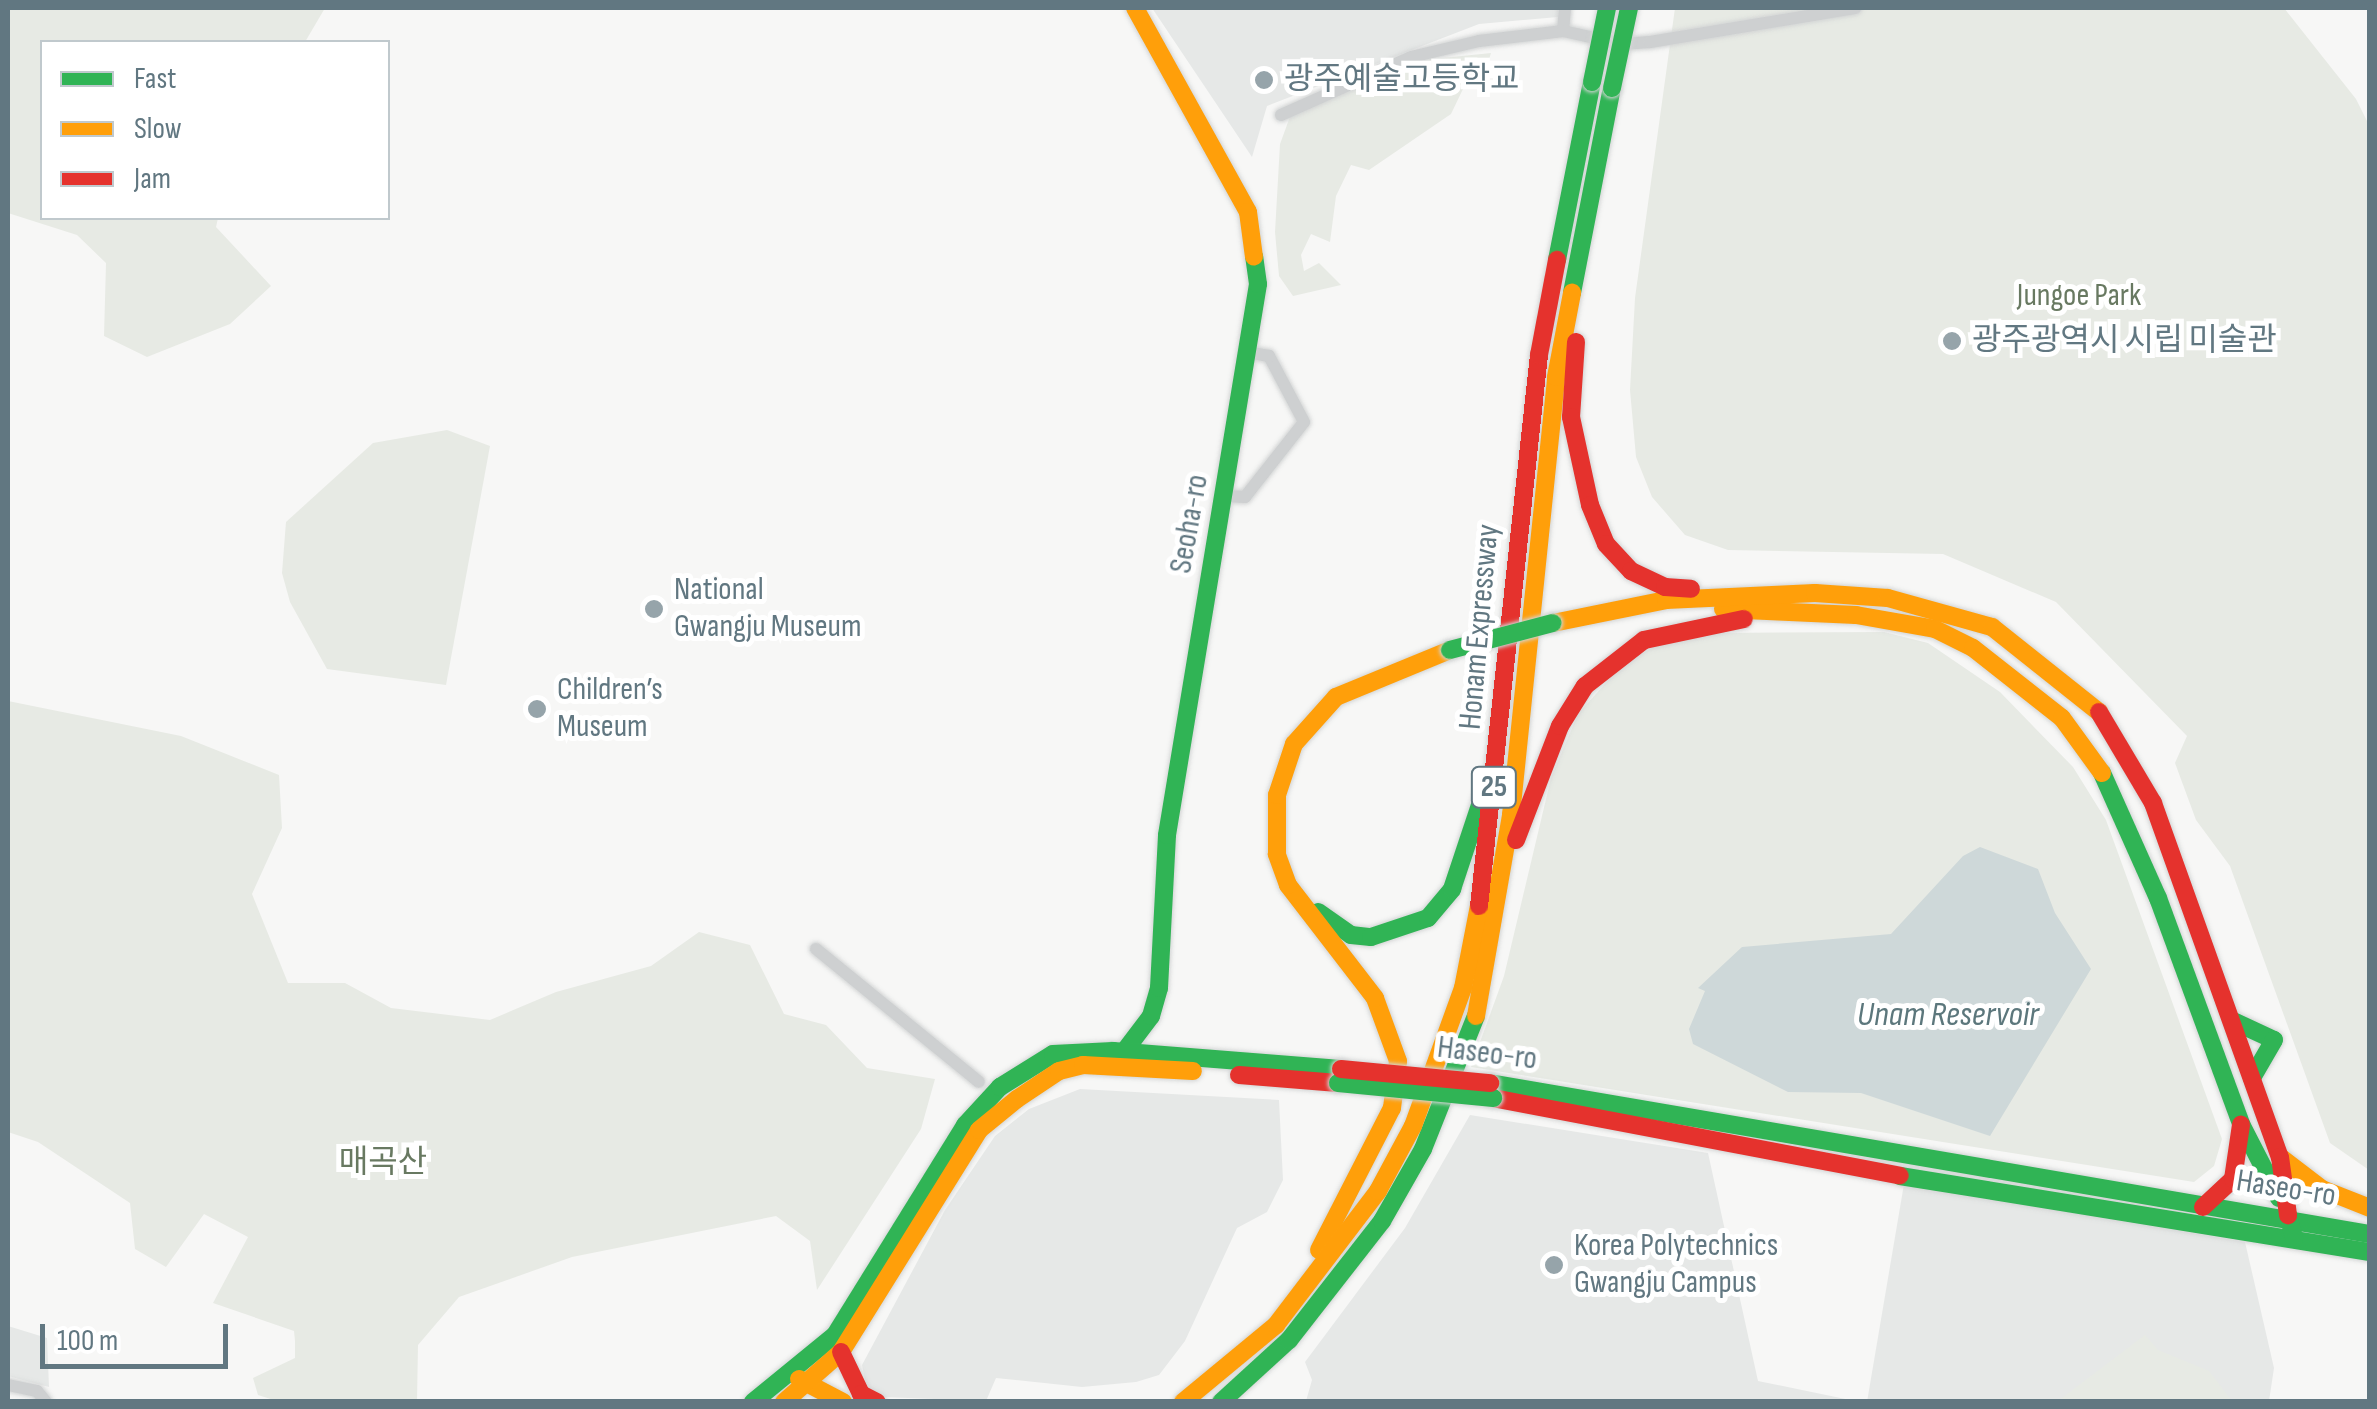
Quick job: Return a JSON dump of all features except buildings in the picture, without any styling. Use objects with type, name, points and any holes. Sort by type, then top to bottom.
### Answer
[{"type":"main road","name":"Seoha-ro","points":[[1121,1059],[1151,1016],[1159,988],[1168,835],[1258,284],[1254,231],[1136,8]]},
{"type":"main road","name":"Honam Expressway","points":[[1186,1399],[1276,1325],[1378,1191],[1413,1126],[1462,988],[1484,886],[1539,355],[1607,8]]},
{"type":"main road","name":"Honam Expressway","points":[[1220,1402],[1290,1340],[1338,1283],[1423,1149],[1478,1011],[1504,872],[1556,377],[1629,8]]},
{"type":"main road","points":[[1583,227],[1585,272],[1571,416],[1590,505],[1606,544],[1631,572],[1665,587],[1888,598],[1961,614],[1992,626],[2093,708],[2129,754],[2154,803],[2280,1157],[2294,1238]]},
{"type":"main road","points":[[1186,1399],[1301,1276],[1332,1230],[1392,1108],[1398,1061],[1375,998],[1308,917],[1278,854],[1274,824],[1284,769],[1312,718],[1336,697],[1451,658],[1553,630],[1666,600],[1774,594]]},
{"type":"main road","points":[[1553,630],[1666,612],[1856,615],[1934,630],[1973,648],[2062,718],[2100,769],[2158,898],[2241,1124],[2288,1215]]},
{"type":"main road","points":[[1504,872],[1560,726],[1585,686],[1614,657],[1673,631],[1794,614]]},
{"type":"main road","points":[[1451,658],[1338,711],[1297,761],[1286,791],[1285,842],[1298,882],[1321,916],[1350,935],[1391,936],[1441,906],[1499,745]]},
{"type":"main road","points":[[2233,1021],[2274,1040],[2252,1078]]},
{"type":"main road","name":"Haseo-ro","points":[[784,1402],[835,1335],[965,1125],[1000,1087],[1053,1054],[1491,1090],[2203,1208],[2288,1215],[2370,1234]]},
{"type":"main road","name":"Haseo-ro","points":[[753,1402],[799,1380],[842,1352],[979,1130],[1059,1071],[1121,1059]]},
{"type":"main road","name":"Haseo-ro","points":[[1491,1090],[1899,1176],[2370,1252]]},
{"type":"main road","points":[[2203,1208],[2233,1178],[2241,1124]]},
{"type":"main road","points":[[2280,1157],[2322,1189],[2370,1208]]},
{"type":"main road","points":[[842,1352],[861,1394],[877,1402]]},
{"type":"main road","points":[[799,1380],[843,1402]]},
{"type":"street","points":[[1563,31],[1565,8]]},
{"type":"street","points":[[1281,116],[1411,57],[1563,31],[1622,44],[1650,42],[1854,8]]},
{"type":"street","points":[[1226,496],[1245,497],[1304,422],[1269,356],[1247,352]]},
{"type":"street","points":[[816,950],[979,1082]]},
{"type":"street","points":[[8,1384],[37,1391],[46,1402]]},
{"type":"shaded area","name":"광주예술고등학교","points":[[1152,8],[1558,8],[1558,17],[1479,24],[1267,106],[1252,157]]},
{"type":"shaded area","points":[[1080,1089],[1279,1100],[1283,1180],[1267,1212],[1237,1228],[1185,1341],[1159,1375],[1136,1382],[1082,1387],[996,1378],[986,1401],[882,1397],[867,1390],[862,1365],[945,1210],[995,1136],[1029,1109]]},
{"type":"shaded area","name":"Korea Polytechnics Gwangju Campus","points":[[1470,1115],[1708,1153],[1758,1381],[1855,1401],[1306,1401],[1312,1380],[1305,1362],[1405,1228]]},
{"type":"shaded area","points":[[1904,1184],[2245,1242],[2274,1368],[2269,1401],[1867,1402]]},
{"type":"shaded area","points":[[8,1326],[47,1338],[49,1387],[8,1376]]},
{"type":"green space","points":[[8,8],[325,8],[306,40],[40,40],[40,220],[218,220],[216,227],[271,286],[230,324],[147,357],[104,336],[106,263],[77,235],[8,213]]},
{"type":"green space","name":"Jungoe Park","points":[[1675,8],[2284,8],[2356,99],[2369,125],[2369,1170],[2330,1143],[2230,866],[2196,820],[2175,763],[2187,736],[2056,602],[1943,554],[1728,550],[1685,535],[1652,497],[1636,457],[1630,390],[1635,298]]},
{"type":"green space","points":[[1491,53],[1481,86],[1463,89],[1451,114],[1369,170],[1351,165],[1336,196],[1330,242],[1311,234],[1301,255],[1304,271],[1319,263],[1341,285],[1293,296],[1279,276],[1275,232],[1280,144],[1291,114],[1413,61]]},
{"type":"green space","points":[[447,430],[490,446],[446,685],[327,669],[290,602],[282,573],[286,522],[373,443]]},
{"type":"green space","points":[[1884,632],[1928,643],[2000,692],[2073,767],[2106,820],[2222,1139],[2214,1166],[2194,1182],[1471,1067],[1504,976],[1551,778],[1578,714],[1620,667],[1658,644],[1711,633]]},
{"type":"green space","name":"매곡산","points":[[8,701],[181,736],[279,775],[282,828],[252,894],[288,983],[345,983],[391,1008],[490,1020],[556,992],[651,966],[699,932],[750,945],[784,1014],[826,1025],[867,1068],[935,1079],[921,1129],[817,1290],[810,1241],[776,1216],[572,1257],[459,1297],[418,1345],[417,1401],[280,1402],[258,1395],[253,1378],[295,1358],[295,1341],[294,1331],[213,1303],[248,1237],[204,1214],[166,1267],[135,1249],[130,1203],[38,1142],[8,1132]]},
{"type":"green space","points":[[2145,1335],[2158,1350],[2209,1371],[2232,1401],[2058,1401]]},
{"type":"water","name":"Unam Reservoir","points":[[1980,847],[2038,869],[2055,913],[2091,969],[1990,1136],[1861,1093],[1788,1092],[1693,1044],[1689,1029],[1705,991],[1698,988],[1742,947],[1891,934],[1963,856]]},
{"type":"traffic: fast","points":[[1592,82],[1607,8]]},
{"type":"traffic: fast","points":[[1612,88],[1629,8]]},
{"type":"traffic: fast","points":[[1557,260],[1592,82]]},
{"type":"traffic: fast","points":[[1572,293],[1612,88]]},
{"type":"traffic: fast","points":[[1114,1065],[1151,1016],[1159,988],[1167,835],[1258,284],[1254,257]]},
{"type":"traffic: fast","points":[[1450,650],[1553,623]]},
{"type":"traffic: fast","points":[[2102,773],[2158,898],[2241,1124],[2279,1198]]},
{"type":"traffic: fast","points":[[1318,912],[1351,935],[1371,937],[1428,918],[1452,889],[1483,796]]},
{"type":"traffic: fast","points":[[1221,1402],[1289,1340],[1382,1221],[1423,1149],[1476,1016]]},
{"type":"traffic: fast","points":[[2233,1021],[2274,1040],[2252,1078]]},
{"type":"traffic: fast","points":[[753,1402],[835,1335],[965,1125],[1000,1087],[1053,1054],[1113,1051],[1341,1069]]},
{"type":"traffic: fast","points":[[1338,1083],[1493,1098]]},
{"type":"traffic: fast","points":[[1490,1083],[2370,1234]]},
{"type":"traffic: fast","points":[[1900,1176],[2370,1252]]},
{"type":"traffic: fast","points":[[2288,1215],[2294,1238]]},
{"type":"traffic: slow","points":[[1135,8],[1248,212],[1254,257]]},
{"type":"traffic: slow","points":[[1476,1016],[1511,815],[1556,377],[1572,293]]},
{"type":"traffic: slow","points":[[1553,623],[1666,600],[1815,593],[1888,598],[1992,627],[2099,712]]},
{"type":"traffic: slow","points":[[1723,609],[1856,615],[1935,629],[1973,648],[2062,718],[2102,773]]},
{"type":"traffic: slow","points":[[1319,1250],[1392,1108],[1398,1061],[1375,998],[1288,885],[1277,854],[1277,795],[1294,744],[1336,697],[1450,650]]},
{"type":"traffic: slow","points":[[1183,1402],[1276,1325],[1378,1191],[1413,1126],[1463,988],[1479,906]]},
{"type":"traffic: slow","points":[[784,1402],[841,1352],[979,1130],[1017,1099],[1059,1071],[1083,1065],[1193,1071]]},
{"type":"traffic: slow","points":[[2280,1157],[2322,1189],[2370,1208]]},
{"type":"traffic: slow","points":[[799,1379],[843,1402]]},
{"type":"traffic: jam","points":[[1479,906],[1539,355],[1557,260]]},
{"type":"traffic: jam","points":[[1576,342],[1571,417],[1590,505],[1606,544],[1631,571],[1665,587],[1691,589]]},
{"type":"traffic: jam","points":[[1516,840],[1560,726],[1585,686],[1644,640],[1744,619]]},
{"type":"traffic: jam","points":[[2099,712],[2153,803],[2280,1157],[2288,1215]]},
{"type":"traffic: jam","points":[[1341,1069],[1490,1083]]},
{"type":"traffic: jam","points":[[1239,1075],[1338,1083]]},
{"type":"traffic: jam","points":[[1493,1098],[1900,1176]]},
{"type":"traffic: jam","points":[[2203,1207],[2233,1179],[2241,1125]]},
{"type":"traffic: jam","points":[[841,1352],[861,1394],[877,1402]]},
{"type":"place","name":"광주예술고등학교","points":[[1264,80]]},
{"type":"place","name":"광주광역시 시립 미술관","points":[[1952,341]]},
{"type":"place","name":"National Gwangju Museum","points":[[654,609]]},
{"type":"place","name":"Children’s Museum","points":[[537,709]]},
{"type":"place","name":"Korea Polytechnics Gwangju Campus","points":[[1554,1265]]}]
